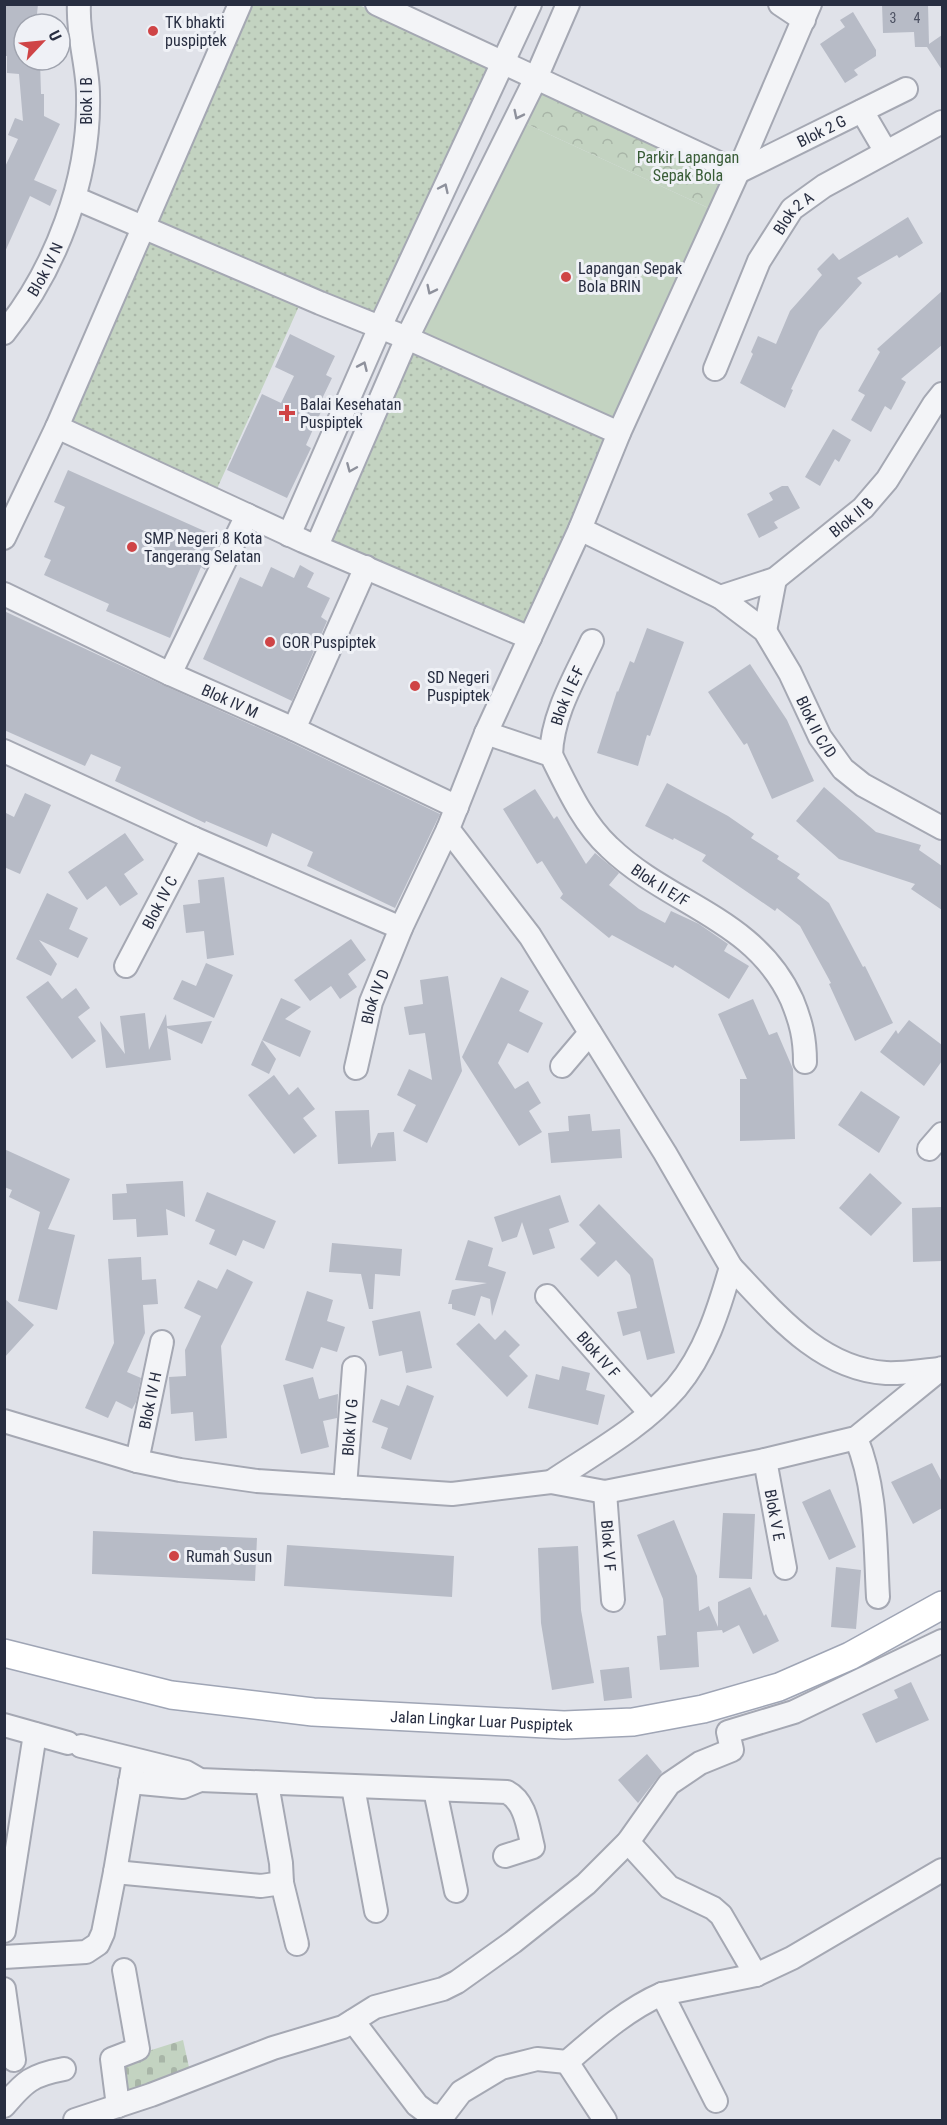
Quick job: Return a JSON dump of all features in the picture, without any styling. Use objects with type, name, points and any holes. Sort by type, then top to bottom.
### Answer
[{"type":"main road","name":"Jalan Lingkar Luar Puspiptek","points":[[4,1653],[171,1695],[313,1712],[564,1725],[633,1722],[703,1709],[779,1687],[850,1656],[940,1612]]},
{"type":"street","name":"Blok I B","points":[[75,198],[86,137],[88,96],[78,22],[79,4]]},
{"type":"street","points":[[4,538],[57,427],[240,4]]},
{"type":"street","points":[[377,4],[738,172]]},
{"type":"street","points":[[289,535],[380,327],[530,4]]},
{"type":"street","points":[[317,546],[407,338],[536,78],[568,4]]},
{"type":"street","points":[[780,4],[807,12]]},
{"type":"street","name":"Blok IV D","points":[[356,1068],[371,1002],[401,928],[448,829],[486,733],[580,529],[619,433],[738,172],[807,12]]},
{"type":"street","name":"Blok 2 G","points":[[738,172],[906,89]]},
{"type":"street","points":[[862,111],[886,152]]},
{"type":"street","name":"Blok 2 A","points":[[715,369],[759,261],[792,209],[824,186],[942,122]]},
{"type":"street","points":[[75,198],[407,338],[619,433]]},
{"type":"street","name":"Blok IV N","points":[[4,333],[24,309],[47,267],[75,198]]},
{"type":"street","name":"Blok II B","points":[[720,597],[775,579],[863,508],[887,480],[942,394]]},
{"type":"street","points":[[57,427],[289,535],[530,638]]},
{"type":"street","points":[[170,674],[246,515]]},
{"type":"street","name":"Blok II C/D","points":[[580,529],[720,597],[765,632],[790,673],[820,737],[843,769],[862,785],[942,828]]},
{"type":"street","points":[[294,729],[366,567]]},
{"type":"street","points":[[765,632],[775,579]]},
{"type":"street","name":"Blok IV M","points":[[4,594],[457,807]]},
{"type":"street","name":"Blok II E-F","points":[[551,755],[552,736],[561,710],[592,641]]},
{"type":"street","points":[[486,733],[551,755]]},
{"type":"street","points":[[4,751],[193,838],[401,928]]},
{"type":"street","name":"Blok II E/F","points":[[551,755],[592,829],[608,847],[631,867],[736,931],[772,966],[785,985],[805,1037],[805,1062]]},
{"type":"street","points":[[448,829],[530,936],[665,1153],[731,1267],[792,1329],[818,1350],[836,1360],[859,1369],[887,1373],[942,1368]]},
{"type":"street","name":"Blok IV C","points":[[126,966],[193,838]]},
{"type":"street","points":[[562,1066],[590,1033]]},
{"type":"street","points":[[551,1482],[617,1439],[650,1413],[676,1388],[711,1330],[731,1267]]},
{"type":"street","name":"Blok IV F","points":[[547,1296],[650,1413]]},
{"type":"street","name":"Blok IV H","points":[[137,1461],[162,1342]]},
{"type":"street","name":"Blok IV G","points":[[345,1487],[354,1368]]},
{"type":"street","points":[[4,1422],[137,1461],[180,1470],[257,1481],[452,1494],[551,1482],[605,1492],[765,1460],[856,1438],[942,1368]]},
{"type":"street","points":[[856,1438],[873,1507],[878,1598]]},
{"type":"street","name":"Blok V E","points":[[765,1460],[785,1568]]},
{"type":"street","name":"Blok V F","points":[[605,1492],[613,1600]]},
{"type":"street","points":[[75,2121],[151,2096],[273,2048],[343,2027],[375,2007],[443,1989],[457,1982],[571,1897],[628,1842],[669,1784],[700,1763],[732,1750],[728,1732],[794,1712],[942,1641]]},
{"type":"street","points":[[4,1725],[75,1744],[132,1771],[186,1772],[200,1780],[267,1784],[507,1792],[515,1796],[520,1803],[533,1846],[505,1856]]},
{"type":"street","points":[[4,1931],[35,1734]]},
{"type":"street","points":[[4,1957],[86,1952],[98,1944],[103,1933],[115,1872],[132,1771]]},
{"type":"street","points":[[267,1784],[281,1863],[282,1883],[297,1944]]},
{"type":"street","points":[[353,1787],[376,1911]]},
{"type":"street","points":[[435,1790],[456,1891]]},
{"type":"street","points":[[628,1842],[669,1887],[712,1908],[721,1915],[756,1975]]},
{"type":"street","points":[[353,2021],[417,2105],[440,2119],[461,2092],[501,2068],[537,2060],[567,2062],[636,2008],[662,1994],[756,1975],[792,1958],[942,1870]]},
{"type":"street","points":[[115,1872],[261,1886],[282,1883]]},
{"type":"street","points":[[118,2106],[112,2059],[138,2049],[124,1970]]},
{"type":"street","points":[[4,1989],[14,2060]]},
{"type":"street","points":[[662,1994],[716,2101]]},
{"type":"street","points":[[567,2062],[605,2121]]},
{"type":"street","points":[[4,2106],[22,2084],[42,2073],[64,2069]]},
{"type":"green space","points":[[248,5],[359,5],[494,67],[376,328],[304,295],[212,500],[56,426]]},
{"type":"green space","name":"Parkir Lapangan Sepak Bola","points":[[539,67],[742,160],[717,212],[516,119]]},
{"type":"green space","name":"Lapangan Sepak Bola BRIN","points":[[516,119],[717,212],[615,435],[415,342]]},
{"type":"green space","points":[[415,342],[615,435],[525,632],[325,539]]},
{"type":"green space","points":[[183,2040],[190,2072],[123,2097],[117,2061]]},
{"type":"building","points":[[4,4],[38,4],[37,12],[12,12],[12,72],[40,72],[41,94],[44,94],[44,116],[60,124],[34,180],[57,190],[50,206],[30,196],[4,254],[4,169],[18,139],[8,135],[15,118],[23,121],[19,74],[7,73],[7,56],[4,56]]},
{"type":"building","points":[[882,4],[928,4],[929,44],[942,35],[942,70],[927,47],[915,47],[914,32],[883,33]]},
{"type":"building","points":[[853,12],[876,50],[876,56],[854,70],[858,75],[845,83],[820,44],[845,27],[840,20]]},
{"type":"building","points":[[908,217],[923,243],[899,258],[897,255],[857,278],[862,283],[819,331],[791,389],[793,390],[785,408],[740,383],[758,336],[776,344],[790,311],[822,275],[817,269],[833,253],[839,260]]},
{"type":"building","points":[[942,291],[942,345],[901,379],[906,382],[891,410],[885,406],[871,432],[851,420],[865,395],[858,391],[880,352],[877,349]]},
{"type":"building","name":"Balai Kesehatan Puspiptek","points":[[290,334],[335,356],[326,375],[332,378],[320,403],[324,405],[306,445],[311,448],[287,498],[227,470],[262,394],[281,403],[294,376],[275,367]]},
{"type":"building","points":[[833,429],[851,440],[839,462],[835,459],[820,486],[805,477]]},
{"type":"building","name":"SMP Negeri 8 Kota Tangerang Selatan","points":[[68,470],[220,538],[205,570],[201,567],[170,638],[106,611],[109,604],[44,575],[51,560],[44,557],[65,507],[54,502]]},
{"type":"building","points":[[782,486],[788,486],[800,508],[774,522],[778,528],[759,538],[747,514],[773,500],[769,493]]},
{"type":"building","name":"GOR Puspiptek","points":[[300,565],[314,573],[307,587],[330,598],[321,617],[327,621],[292,701],[203,659],[240,577],[262,587],[271,567],[294,578]]},
{"type":"building","points":[[4,611],[288,741],[440,814],[395,908],[307,866],[313,852],[272,833],[267,847],[206,821],[205,823],[115,781],[121,767],[91,754],[85,766],[4,730]]},
{"type":"building","points":[[647,628],[684,642],[650,736],[647,735],[638,766],[597,753],[617,691],[630,661],[634,663]]},
{"type":"building","points":[[750,664],[787,720],[814,781],[772,799],[747,743],[744,745],[708,692]]},
{"type":"building","points":[[667,783],[728,816],[754,834],[751,838],[779,856],[777,859],[800,874],[797,878],[829,903],[863,967],[865,966],[893,1023],[855,1041],[829,984],[831,983],[800,926],[777,908],[775,911],[702,861],[706,855],[645,826]]},
{"type":"building","points":[[824,787],[876,832],[921,845],[919,850],[942,866],[942,910],[911,889],[915,884],[839,859],[796,821]]},
{"type":"building","points":[[535,789],[554,819],[557,816],[586,864],[595,853],[619,873],[609,885],[639,909],[665,923],[671,911],[699,924],[728,944],[724,951],[749,966],[729,999],[675,965],[673,968],[612,935],[609,938],[560,898],[563,894],[542,861],[537,864],[503,809]]},
{"type":"building","points":[[25,793],[51,805],[20,874],[4,867],[4,812],[14,817]]},
{"type":"building","points":[[125,833],[144,860],[124,874],[138,894],[120,906],[106,886],[87,900],[68,872]]},
{"type":"building","points":[[224,877],[234,955],[207,959],[204,931],[186,933],[183,905],[200,903],[198,880]]},
{"type":"building","points":[[47,893],[78,908],[69,929],[88,938],[78,958],[39,940],[57,964],[51,976],[16,959]]},
{"type":"building","points":[[351,939],[366,960],[348,974],[357,987],[340,999],[331,986],[310,1001],[294,980]]},
{"type":"building","points":[[206,963],[233,975],[214,1018],[173,999],[182,980],[196,986]]},
{"type":"building","points":[[448,976],[462,1071],[427,1143],[403,1131],[416,1105],[397,1095],[409,1069],[432,1080],[425,1033],[409,1035],[404,1007],[423,1004],[420,980]]},
{"type":"building","points":[[501,977],[529,991],[519,1011],[543,1023],[528,1053],[508,1043],[498,1063],[515,1089],[528,1081],[541,1103],[529,1111],[542,1132],[519,1146],[462,1057]]},
{"type":"building","points":[[48,981],[62,999],[76,988],[90,1008],[78,1017],[96,1041],[72,1059],[26,997]]},
{"type":"building","points":[[281,998],[301,1007],[285,1019],[311,1031],[300,1057],[262,1040]]},
{"type":"building","points":[[753,999],[769,1035],[777,1032],[793,1069],[795,1139],[740,1141],[740,1079],[747,1079],[718,1014]]},
{"type":"building","points":[[145,1013],[149,1050],[166,1014],[167,1026],[212,1021],[202,1044],[167,1028],[171,1060],[106,1068],[100,1021],[125,1054],[120,1016]]},
{"type":"building","points":[[909,1020],[942,1045],[942,1061],[924,1086],[880,1052],[896,1030],[898,1034]]},
{"type":"building","points":[[262,1040],[276,1059],[269,1074],[251,1065]]},
{"type":"building","points":[[274,1075],[289,1095],[298,1087],[315,1109],[303,1118],[317,1136],[294,1154],[248,1095]]},
{"type":"building","points":[[861,1091],[900,1117],[879,1153],[838,1125]]},
{"type":"building","points":[[369,1110],[371,1148],[378,1133],[394,1132],[396,1161],[338,1164],[335,1111]]},
{"type":"building","points":[[590,1114],[592,1131],[620,1129],[622,1158],[551,1163],[548,1133],[569,1131],[568,1116]]},
{"type":"building","points":[[4,1149],[70,1179],[48,1229],[75,1235],[57,1310],[18,1301],[40,1212],[9,1197],[12,1190],[4,1187]]},
{"type":"building","points":[[870,1173],[902,1203],[871,1236],[839,1208]]},
{"type":"building","points":[[183,1181],[185,1217],[166,1209],[168,1235],[137,1237],[136,1219],[113,1220],[112,1194],[127,1193],[126,1184]]},
{"type":"building","points":[[207,1192],[276,1221],[264,1249],[243,1240],[236,1256],[209,1244],[215,1230],[195,1221]]},
{"type":"building","points":[[560,1195],[569,1222],[549,1229],[555,1248],[533,1255],[522,1222],[517,1237],[502,1242],[494,1217]]},
{"type":"building","points":[[599,1204],[653,1259],[675,1353],[647,1360],[640,1331],[623,1336],[617,1312],[637,1308],[630,1275],[616,1260],[598,1277],[580,1259],[596,1243],[579,1225]]},
{"type":"building","points":[[942,1207],[942,1261],[913,1262],[912,1208]]},
{"type":"building","points":[[468,1240],[493,1248],[488,1266],[506,1272],[492,1316],[490,1299],[481,1296],[475,1316],[452,1309],[452,1304],[448,1304],[452,1290],[487,1283],[455,1280]]},
{"type":"building","points":[[332,1243],[402,1249],[400,1276],[375,1274],[373,1309],[369,1309],[361,1274],[329,1272]]},
{"type":"building","points":[[141,1257],[142,1280],[156,1279],[158,1304],[143,1305],[145,1333],[127,1372],[141,1378],[136,1402],[132,1409],[116,1401],[108,1418],[85,1408],[114,1343],[108,1259]]},
{"type":"building","points":[[227,1269],[253,1282],[221,1346],[227,1438],[195,1441],[193,1412],[171,1414],[169,1377],[186,1376],[185,1350],[201,1316],[184,1308],[198,1280],[217,1289]]},
{"type":"building","points":[[307,1291],[333,1300],[327,1321],[345,1327],[337,1352],[321,1347],[313,1369],[285,1360]]},
{"type":"building","points":[[4,1298],[34,1325],[4,1358]]},
{"type":"building","points":[[420,1311],[432,1368],[406,1373],[402,1351],[379,1356],[372,1321]]},
{"type":"building","points":[[479,1323],[495,1340],[505,1330],[520,1345],[509,1356],[528,1376],[507,1397],[456,1344]]},
{"type":"building","points":[[562,1366],[590,1373],[586,1390],[605,1395],[598,1425],[528,1408],[536,1374],[559,1380]]},
{"type":"building","points":[[313,1377],[319,1399],[338,1394],[337,1418],[323,1421],[329,1447],[301,1454],[283,1385]]},
{"type":"building","points":[[407,1385],[434,1396],[411,1460],[381,1448],[388,1428],[372,1422],[381,1399],[399,1406]]},
{"type":"building","points":[[932,1463],[942,1482],[942,1508],[913,1524],[891,1482]]},
{"type":"building","points":[[830,1489],[856,1547],[829,1560],[802,1502]]},
{"type":"building","points":[[723,1513],[755,1514],[752,1579],[719,1578]]},
{"type":"building","points":[[674,1520],[697,1576],[699,1611],[709,1606],[718,1627],[718,1602],[750,1587],[779,1641],[753,1654],[739,1625],[723,1633],[722,1630],[697,1632],[699,1667],[660,1670],[657,1636],[666,1635],[663,1599],[637,1535]]},
{"type":"building","name":"Rumah Susun","points":[[93,1531],[257,1538],[255,1581],[92,1574]]},
{"type":"building","name":"Rumah Susun","points":[[287,1545],[454,1556],[452,1597],[284,1586]]},
{"type":"building","points":[[578,1546],[581,1610],[594,1683],[552,1690],[541,1623],[538,1548]]},
{"type":"building","points":[[836,1567],[861,1570],[856,1629],[831,1627]]},
{"type":"building","points":[[629,1667],[632,1698],[604,1701],[600,1670]]},
{"type":"building","points":[[911,1682],[929,1720],[876,1743],[862,1714],[898,1698],[894,1690]]},
{"type":"building","points":[[647,1754],[662,1772],[638,1803],[618,1780]]},
{"type":"place","name":"TK bhakti puspiptek","points":[[153,31]]},
{"type":"place","name":"Lapangan Sepak Bola BRIN","points":[[566,277]]},
{"type":"place","name":"Balai Kesehatan Puspiptek","points":[[287,413]]},
{"type":"place","name":"SMP Negeri 8 Kota Tangerang Selatan","points":[[132,547]]},
{"type":"place","name":"GOR Puspiptek","points":[[270,642]]},
{"type":"place","name":"SD Negeri Puspiptek","points":[[415,686]]},
{"type":"place","name":"Rumah Susun","points":[[174,1556]]}]
